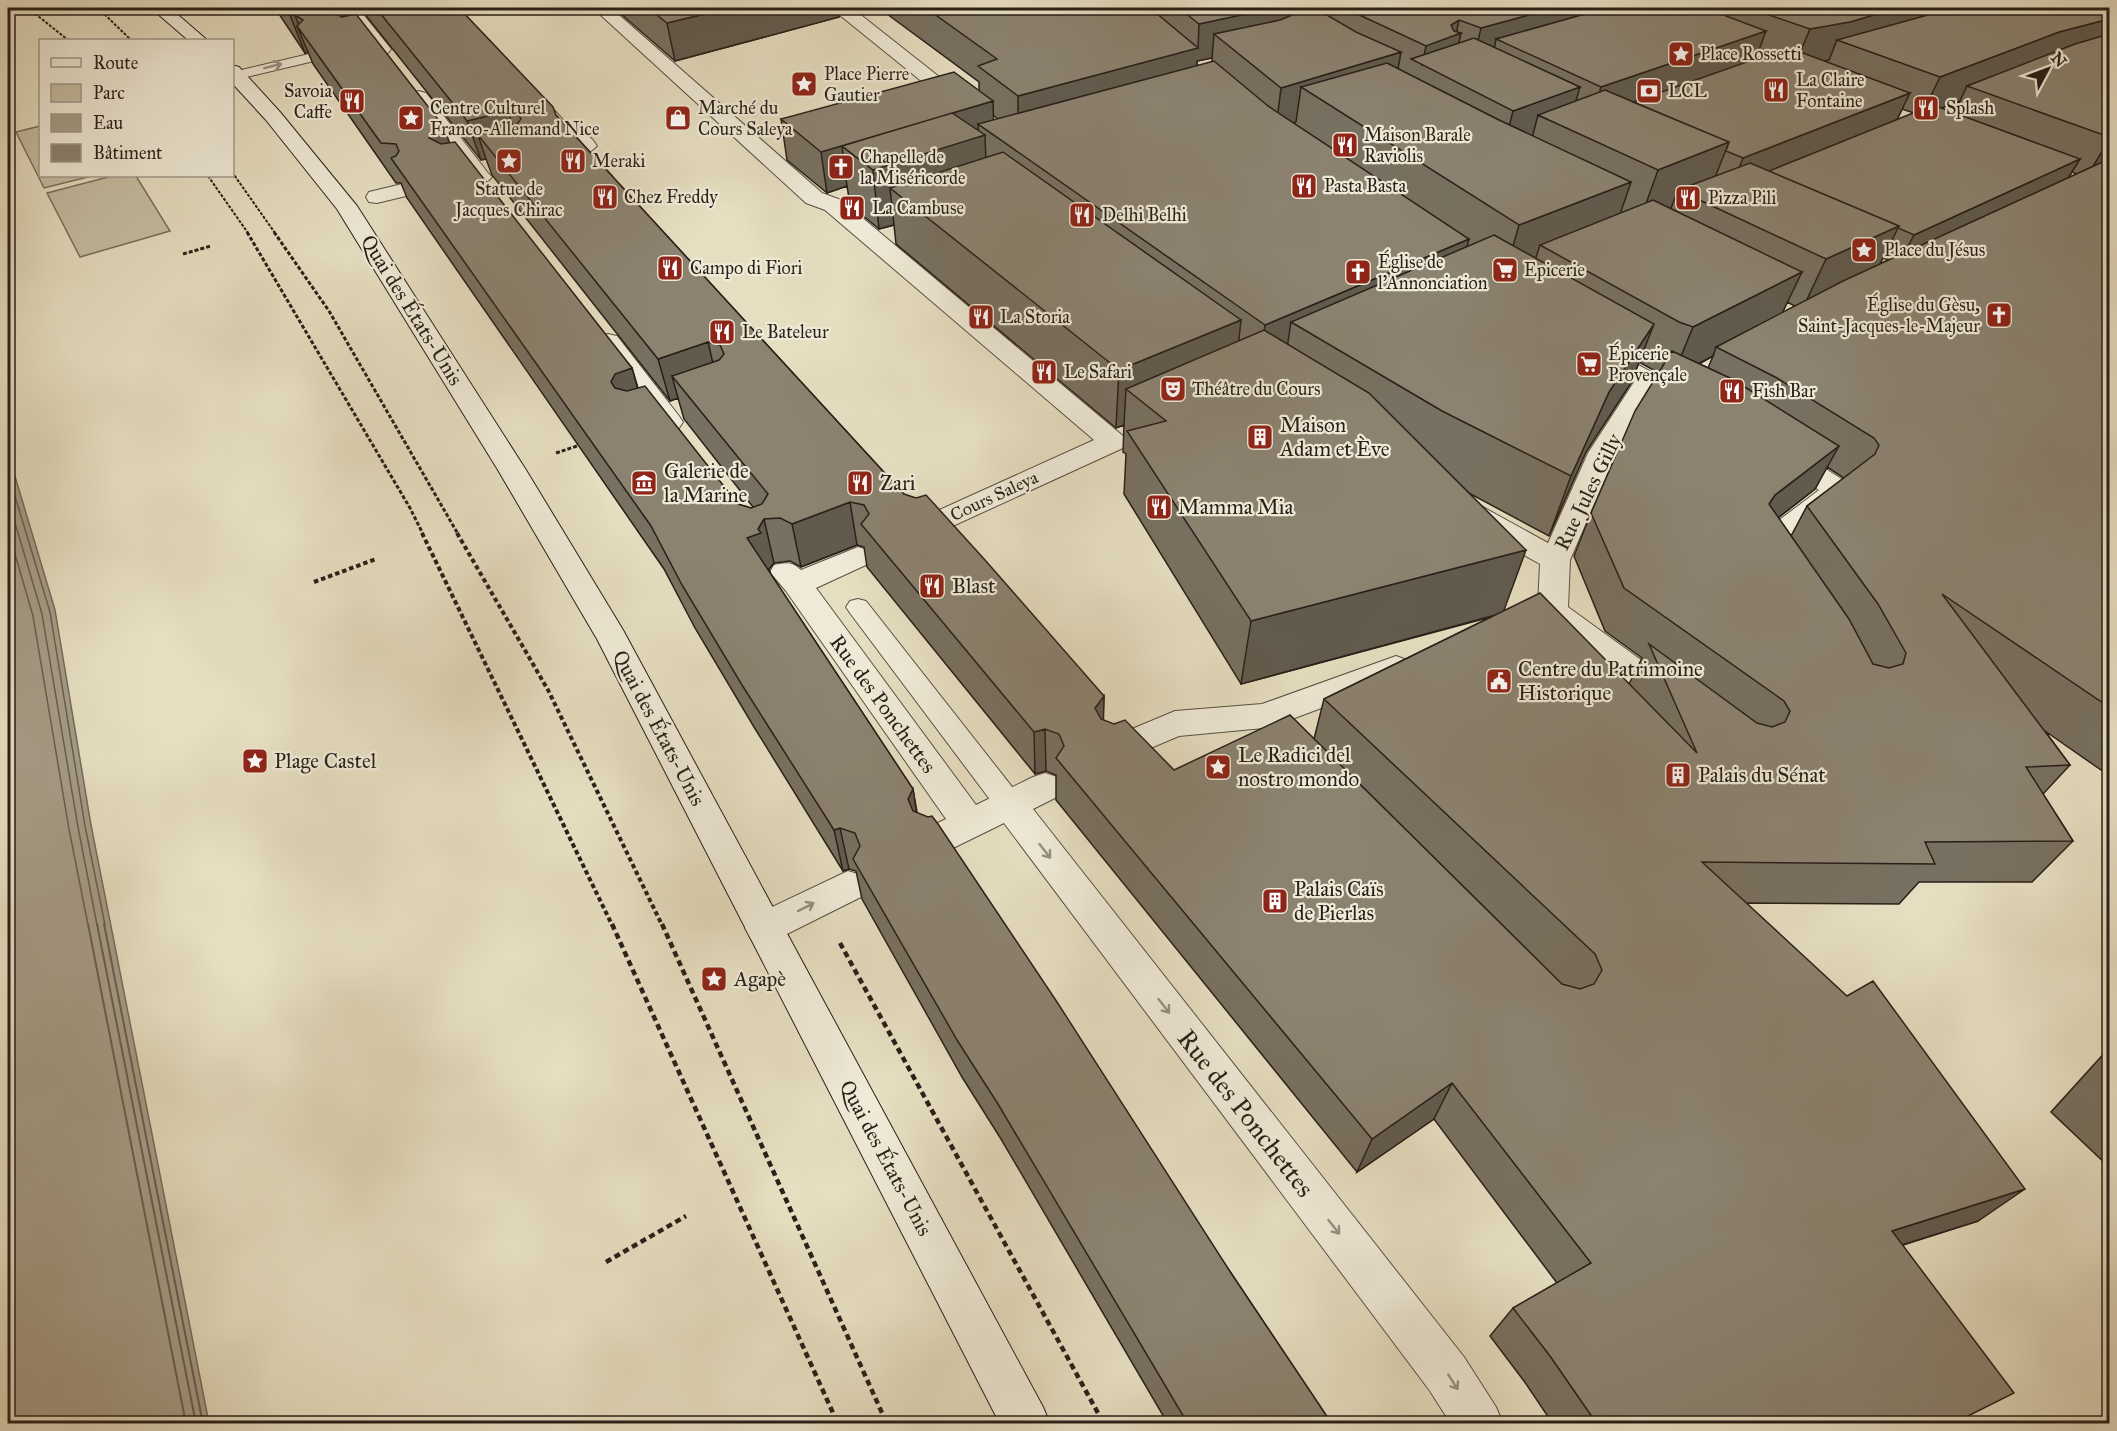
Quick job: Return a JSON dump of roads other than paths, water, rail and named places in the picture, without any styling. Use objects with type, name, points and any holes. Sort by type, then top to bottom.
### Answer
[{"type":"street","points":[[160,8],[197,39]]},
{"type":"street","points":[[349,8],[367,45],[402,75],[497,198]]},
{"type":"street","points":[[601,8],[814,198],[833,205],[1123,438],[921,529],[892,496]]},
{"type":"street","points":[[850,18],[954,103],[975,114]]},
{"type":"street","name":"Quai des États-Unis","points":[[235,73],[346,206],[512,470],[612,638],[1026,1424]]},
{"type":"street","points":[[531,96],[571,140],[579,138],[587,146],[576,149],[617,194]]},
{"type":"street","points":[[377,197],[402,190]]},
{"type":"street","points":[[802,210],[849,195]]},
{"type":"street","points":[[847,250],[897,233]]},
{"type":"street","points":[[592,320],[675,411],[685,441]]},
{"type":"street","points":[[1579,340],[1716,413]]},
{"type":"street","points":[[1662,385],[1703,374]]},
{"type":"street","name":"Rue Jules Gilly","points":[[1553,611],[1555,560],[1602,453],[1662,385]]},
{"type":"street","points":[[639,424],[675,411]]},
{"type":"street","points":[[1766,442],[1838,489],[1763,547],[1790,587]]},
{"type":"street","points":[[1450,500],[1555,560]]},
{"type":"street","name":"Rue des Ponchettes","points":[[858,556],[791,578],[969,823]]},
{"type":"street","points":[[1486,635],[1553,611],[1697,718]]},
{"type":"street","points":[[1113,751],[1175,724],[1264,717],[1420,660]]},
{"type":"street","points":[[1264,717],[1289,741]]},
{"type":"street","points":[[934,841],[1045,787]]},
{"type":"street","name":"Rue des Ponchettes","points":[[1010,805],[1447,1374],[1479,1424]]},
{"type":"street","points":[[764,928],[848,886]]},
{"type":"lane","points":[[235,73],[309,58]]},
{"type":"lane","points":[[858,607],[1010,805]]},
{"type":"water","points":[[8,453],[55,610],[91,825],[209,1423],[8,1423]]},
{"type":"place","name":"Place Rossetti","points":[[1681,54]]},
{"type":"place","name":"Place Pierre Gautier","points":[[804,84]]},
{"type":"place","name":"La Claire Fontaine","points":[[1776,90]]},
{"type":"place","name":"LCL","points":[[1649,91]]},
{"type":"place","name":"Savoia Caffe","points":[[352,101]]},
{"type":"place","name":"Splash","points":[[1926,108]]},
{"type":"place","name":"Centre Culturel Franco-Allemand Nice","points":[[411,118]]},
{"type":"place","name":"Marché du Cours Saleya","points":[[678,118]]},
{"type":"place","name":"Maison Barale Raviolis","points":[[1345,145]]},
{"type":"place","name":"Statue de Jacques Chirac","points":[[509,161]]},
{"type":"place","name":"Meraki","points":[[573,161]]},
{"type":"place","name":"Chapelle de la Miséricorde","points":[[841,167]]},
{"type":"place","name":"Pasta Basta","points":[[1304,186]]},
{"type":"place","name":"Chez Freddy","points":[[605,197]]},
{"type":"place","name":"Pizza Pili","points":[[1688,198]]},
{"type":"place","name":"La Cambuse","points":[[852,208]]},
{"type":"place","name":"Delhi Belhi","points":[[1082,215]]},
{"type":"place","name":"Place du Jésus","points":[[1864,250]]},
{"type":"place","name":"Campo di Fiori","points":[[670,268]]},
{"type":"place","name":"Epicerie","points":[[1505,270]]},
{"type":"place","name":"Église de l'Annonciation","points":[[1358,272]]},
{"type":"place","name":"Église du Gèsu, Saint-Jacques-le-Majeur","points":[[1999,315]]},
{"type":"place","name":"La Storia","points":[[981,317]]},
{"type":"place","name":"Le Bateleur","points":[[722,332]]},
{"type":"place","name":"Épicerie Provençale","points":[[1589,364]]},
{"type":"place","name":"Le Safari","points":[[1044,372]]},
{"type":"place","name":"Théâtre du Cours","points":[[1173,389]]},
{"type":"place","name":"Fish Bar","points":[[1732,391]]},
{"type":"place","name":"Maison Adam et Ève","points":[[1260,437]]},
{"type":"place","name":"Galerie de la Marine","points":[[644,483]]},
{"type":"place","name":"Zari","points":[[860,483]]},
{"type":"place","name":"Mamma Mia","points":[[1159,507]]},
{"type":"place","name":"Blast","points":[[932,586]]},
{"type":"place","name":"Centre du Patrimoine Historique","points":[[1499,681]]},
{"type":"place","name":"Plage Castel","points":[[255,761]]},
{"type":"place","name":"Le Radici del nostro mondo","points":[[1218,767]]},
{"type":"place","name":"Palais du Sénat","points":[[1678,775]]},
{"type":"place","name":"Palais Caïs de Pierlas","points":[[1275,901]]},
{"type":"place","name":"Agapè","points":[[714,979]]}]
